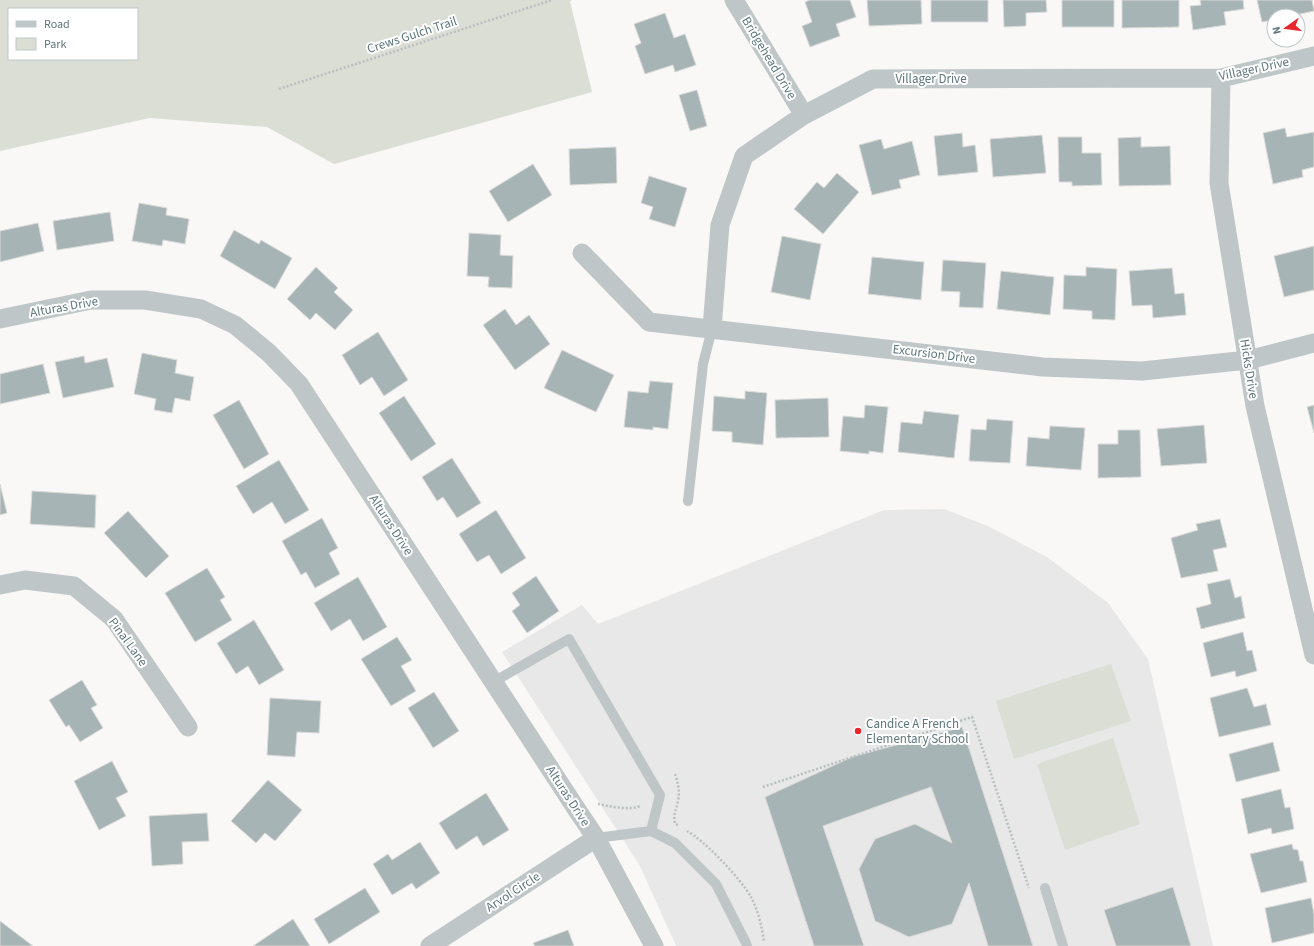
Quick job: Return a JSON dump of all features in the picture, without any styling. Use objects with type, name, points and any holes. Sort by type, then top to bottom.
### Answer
[{"type":"street","name":"Bridgehead Drive","points":[[734,0],[804,115]]},
{"type":"street","name":"Villager Drive","points":[[712,329],[720,225],[744,156],[804,115],[874,79],[1221,78],[1314,56]]},
{"type":"street","name":"Hicks Drive","points":[[1221,78],[1219,183],[1255,406],[1313,645]]},
{"type":"street","name":"Excursion Drive","points":[[582,253],[649,322],[1043,367],[1142,371],[1248,360],[1314,343]]},
{"type":"street","name":"Alturas Drive","points":[[0,319],[91,300],[145,300],[201,308],[235,324],[269,352],[299,384],[596,838],[654,946]]},
{"type":"street","name":"Pinal Lane","points":[[0,585],[25,580],[74,586],[114,619],[188,727]]},
{"type":"street","name":"Arvol Circle","points":[[430,946],[596,838]]},
{"type":"lane","points":[[688,501],[703,364],[712,329]]},
{"type":"lane","points":[[493,682],[569,639],[660,795],[652,831]]},
{"type":"lane","points":[[596,838],[652,831],[675,843],[716,884],[746,943],[746,946]]},
{"type":"lane","points":[[1045,888],[1062,946]]},
{"type":"path","name":"Crews Gulch Trail","points":[[279,89],[552,0]]},
{"type":"path","points":[[764,787],[972,717],[1029,888]]},
{"type":"path","points":[[596,803],[609,806],[635,808],[646,804]]},
{"type":"shaded area","name":"Candice A French Elementary School","points":[[944,509],[988,526],[1047,557],[1108,603],[1148,659],[1213,946],[676,946],[640,866],[502,652],[582,605],[598,624],[884,510]]},
{"type":"green space","points":[[0,0],[572,0],[570,1],[592,92],[334,164],[267,127],[150,118],[0,151]]},
{"type":"green space","points":[[1111,664],[1131,721],[1014,759],[996,701]]},
{"type":"green space","points":[[1113,738],[1140,824],[1065,850],[1037,764]]},
{"type":"building","points":[[810,0],[850,0],[856,17],[836,24],[840,36],[810,47],[802,26],[812,22],[805,2]]},
{"type":"building","points":[[867,0],[921,0],[922,24],[869,26]]},
{"type":"building","points":[[931,0],[988,0],[988,22],[931,22]]},
{"type":"building","points":[[1003,0],[1046,0],[1047,12],[1026,13],[1026,26],[1004,27]]},
{"type":"building","points":[[1062,0],[1114,0],[1114,27],[1062,27]]},
{"type":"building","points":[[1122,0],[1179,0],[1179,27],[1122,28]]},
{"type":"building","points":[[1200,0],[1243,0],[1244,9],[1224,12],[1226,25],[1193,30],[1190,6],[1201,5]]},
{"type":"building","points":[[1257,0],[1312,0],[1314,11],[1306,13],[1306,8],[1266,8],[1266,21],[1262,22]]},
{"type":"building","points":[[665,13],[674,38],[685,34],[696,65],[675,72],[673,65],[645,74],[635,46],[641,43],[634,24]]},
{"type":"building","points":[[697,90],[707,126],[690,131],[679,95]]},
{"type":"building","points":[[1285,128],[1287,137],[1314,132],[1314,167],[1302,170],[1303,177],[1273,184],[1263,133]]},
{"type":"building","points":[[962,133],[963,147],[975,145],[978,172],[938,176],[934,136]]},
{"type":"building","points":[[1042,135],[1046,173],[993,177],[990,139]]},
{"type":"building","points":[[1058,137],[1082,137],[1082,153],[1101,153],[1102,185],[1072,186],[1072,182],[1059,182]]},
{"type":"building","points":[[1141,137],[1141,147],[1170,146],[1171,185],[1119,186],[1118,138]]},
{"type":"building","points":[[881,139],[884,149],[912,141],[920,175],[899,180],[901,188],[872,195],[859,145]]},
{"type":"building","points":[[616,147],[617,183],[570,185],[569,149]]},
{"type":"building","points":[[533,164],[552,195],[508,222],[489,191]]},
{"type":"building","points":[[837,173],[859,192],[823,234],[794,209],[817,182],[824,188]]},
{"type":"building","points":[[649,176],[687,188],[675,227],[649,219],[653,207],[641,203]]},
{"type":"building","points":[[139,203],[167,208],[166,215],[189,219],[185,244],[163,240],[162,246],[132,241]]},
{"type":"building","points":[[110,212],[114,241],[57,250],[53,221]]},
{"type":"building","points":[[38,223],[44,251],[0,262],[0,231]]},
{"type":"building","points":[[234,230],[259,244],[261,240],[292,258],[275,289],[220,256]]},
{"type":"building","points":[[469,233],[501,235],[500,255],[513,256],[512,288],[488,287],[489,277],[467,276]]},
{"type":"building","points":[[782,236],[821,244],[810,300],[771,292]]},
{"type":"building","points":[[1314,246],[1314,290],[1284,297],[1274,256]]},
{"type":"building","points":[[872,257],[924,262],[921,300],[868,294]]},
{"type":"building","points":[[943,260],[986,263],[983,308],[959,307],[960,292],[941,291]]},
{"type":"building","points":[[316,267],[338,288],[334,292],[353,310],[335,330],[316,313],[310,320],[287,299]]},
{"type":"building","points":[[1086,267],[1117,269],[1115,320],[1092,319],[1092,311],[1063,309],[1064,275],[1086,276]]},
{"type":"building","points":[[1172,268],[1175,294],[1184,293],[1186,315],[1153,318],[1152,305],[1132,306],[1129,271]]},
{"type":"building","points":[[1001,271],[1054,277],[1050,315],[997,309]]},
{"type":"building","points":[[505,309],[516,325],[529,315],[550,344],[515,370],[483,325]]},
{"type":"building","points":[[378,332],[408,380],[384,396],[372,377],[360,385],[342,355]]},
{"type":"building","points":[[562,350],[614,375],[596,412],[544,388]]},
{"type":"building","points":[[142,353],[177,360],[175,373],[194,377],[190,401],[175,398],[172,413],[154,410],[156,399],[134,394]]},
{"type":"building","points":[[84,356],[85,363],[107,358],[114,387],[63,398],[55,362]]},
{"type":"building","points":[[43,364],[50,393],[0,404],[0,374]]},
{"type":"building","points":[[650,381],[673,383],[668,429],[653,427],[653,430],[624,427],[628,391],[648,393]]},
{"type":"building","points":[[745,391],[767,393],[763,445],[732,442],[732,432],[712,431],[714,396],[745,399]]},
{"type":"building","points":[[404,396],[436,444],[411,461],[379,413]]},
{"type":"building","points":[[828,398],[829,437],[776,438],[775,400]]},
{"type":"building","points":[[239,400],[269,454],[244,469],[213,415]]},
{"type":"building","points":[[865,405],[888,407],[883,453],[869,451],[869,454],[840,451],[843,416],[864,418]]},
{"type":"building","points":[[1314,405],[1314,433],[1307,407]]},
{"type":"building","points":[[924,411],[959,415],[954,458],[898,452],[901,422],[922,424]]},
{"type":"building","points":[[987,419],[1013,421],[1010,463],[969,461],[971,429],[986,430]]},
{"type":"building","points":[[1204,425],[1207,463],[1161,466],[1157,429]]},
{"type":"building","points":[[1050,426],[1085,428],[1081,470],[1026,466],[1028,437],[1049,439]]},
{"type":"building","points":[[1118,430],[1140,430],[1141,477],[1098,478],[1098,444],[1118,444]]},
{"type":"building","points":[[452,458],[481,503],[457,518],[443,497],[437,501],[422,477]]},
{"type":"building","points":[[279,460],[309,510],[285,524],[272,502],[253,514],[236,486]]},
{"type":"building","points":[[0,484],[7,513],[0,515]]},
{"type":"building","points":[[32,491],[96,495],[95,528],[30,524]]},
{"type":"building","points":[[496,510],[526,558],[501,574],[489,555],[477,562],[459,534]]},
{"type":"building","points":[[128,511],[169,556],[146,578],[104,533]]},
{"type":"building","points":[[322,518],[338,548],[329,553],[340,574],[315,588],[306,572],[301,575],[282,541]]},
{"type":"building","points":[[1220,519],[1227,547],[1213,550],[1218,571],[1181,578],[1171,538],[1198,530],[1196,524]]},
{"type":"building","points":[[207,568],[225,597],[220,600],[232,620],[195,642],[165,593]]},
{"type":"building","points":[[536,576],[559,611],[527,633],[512,611],[520,605],[512,593]]},
{"type":"building","points":[[358,577],[387,627],[363,641],[350,619],[331,631],[314,603]]},
{"type":"building","points":[[1230,579],[1235,598],[1241,596],[1245,618],[1201,629],[1196,608],[1211,604],[1207,584]]},
{"type":"building","points":[[254,620],[284,670],[259,685],[248,666],[236,674],[217,643]]},
{"type":"building","points":[[1243,632],[1247,651],[1252,650],[1257,671],[1236,677],[1235,671],[1211,677],[1203,643]]},
{"type":"building","points":[[397,637],[412,660],[401,666],[416,691],[391,706],[361,659]]},
{"type":"building","points":[[82,680],[97,705],[91,708],[103,728],[80,742],[69,725],[66,727],[49,700]]},
{"type":"building","points":[[1247,688],[1254,707],[1266,704],[1271,725],[1219,737],[1210,698]]},
{"type":"building","points":[[434,692],[459,731],[433,748],[408,708]]},
{"type":"building","points":[[270,698],[321,701],[319,733],[297,732],[295,757],[267,755]]},
{"type":"building","points":[[962,727],[1033,946],[988,946],[969,883],[952,924],[909,937],[875,921],[859,869],[875,839],[915,824],[952,843],[931,787],[823,826],[864,946],[814,946],[765,797],[852,757]]},
{"type":"building","points":[[1273,742],[1280,771],[1236,782],[1229,754]]},
{"type":"building","points":[[112,761],[128,792],[116,798],[126,816],[99,830],[74,781]]},
{"type":"building","points":[[268,780],[302,810],[275,841],[265,833],[256,843],[231,821]]},
{"type":"building","points":[[1281,789],[1285,808],[1290,807],[1294,829],[1272,834],[1271,828],[1248,834],[1241,799]]},
{"type":"building","points":[[486,793],[509,830],[483,846],[477,836],[456,850],[439,823]]},
{"type":"building","points":[[207,813],[209,841],[182,842],[183,864],[152,866],[149,816]]},
{"type":"building","points":[[420,842],[440,873],[416,889],[412,883],[392,895],[373,864],[388,854],[392,860]]},
{"type":"building","points":[[1292,844],[1293,849],[1298,850],[1300,861],[1303,861],[1307,882],[1261,893],[1250,854]]},
{"type":"building","points":[[1173,887],[1191,946],[1116,946],[1104,910]]},
{"type":"building","points":[[365,888],[380,912],[329,944],[314,919]]},
{"type":"building","points":[[1311,898],[1314,914],[1314,933],[1272,943],[1265,908]]},
{"type":"building","points":[[293,919],[310,946],[253,946]]},
{"type":"building","points":[[0,921],[33,946],[0,946]]},
{"type":"building","points":[[568,930],[574,946],[535,946],[533,943]]},
{"type":"place","name":"Candice A French Elementary School","points":[[858,731]]}]
